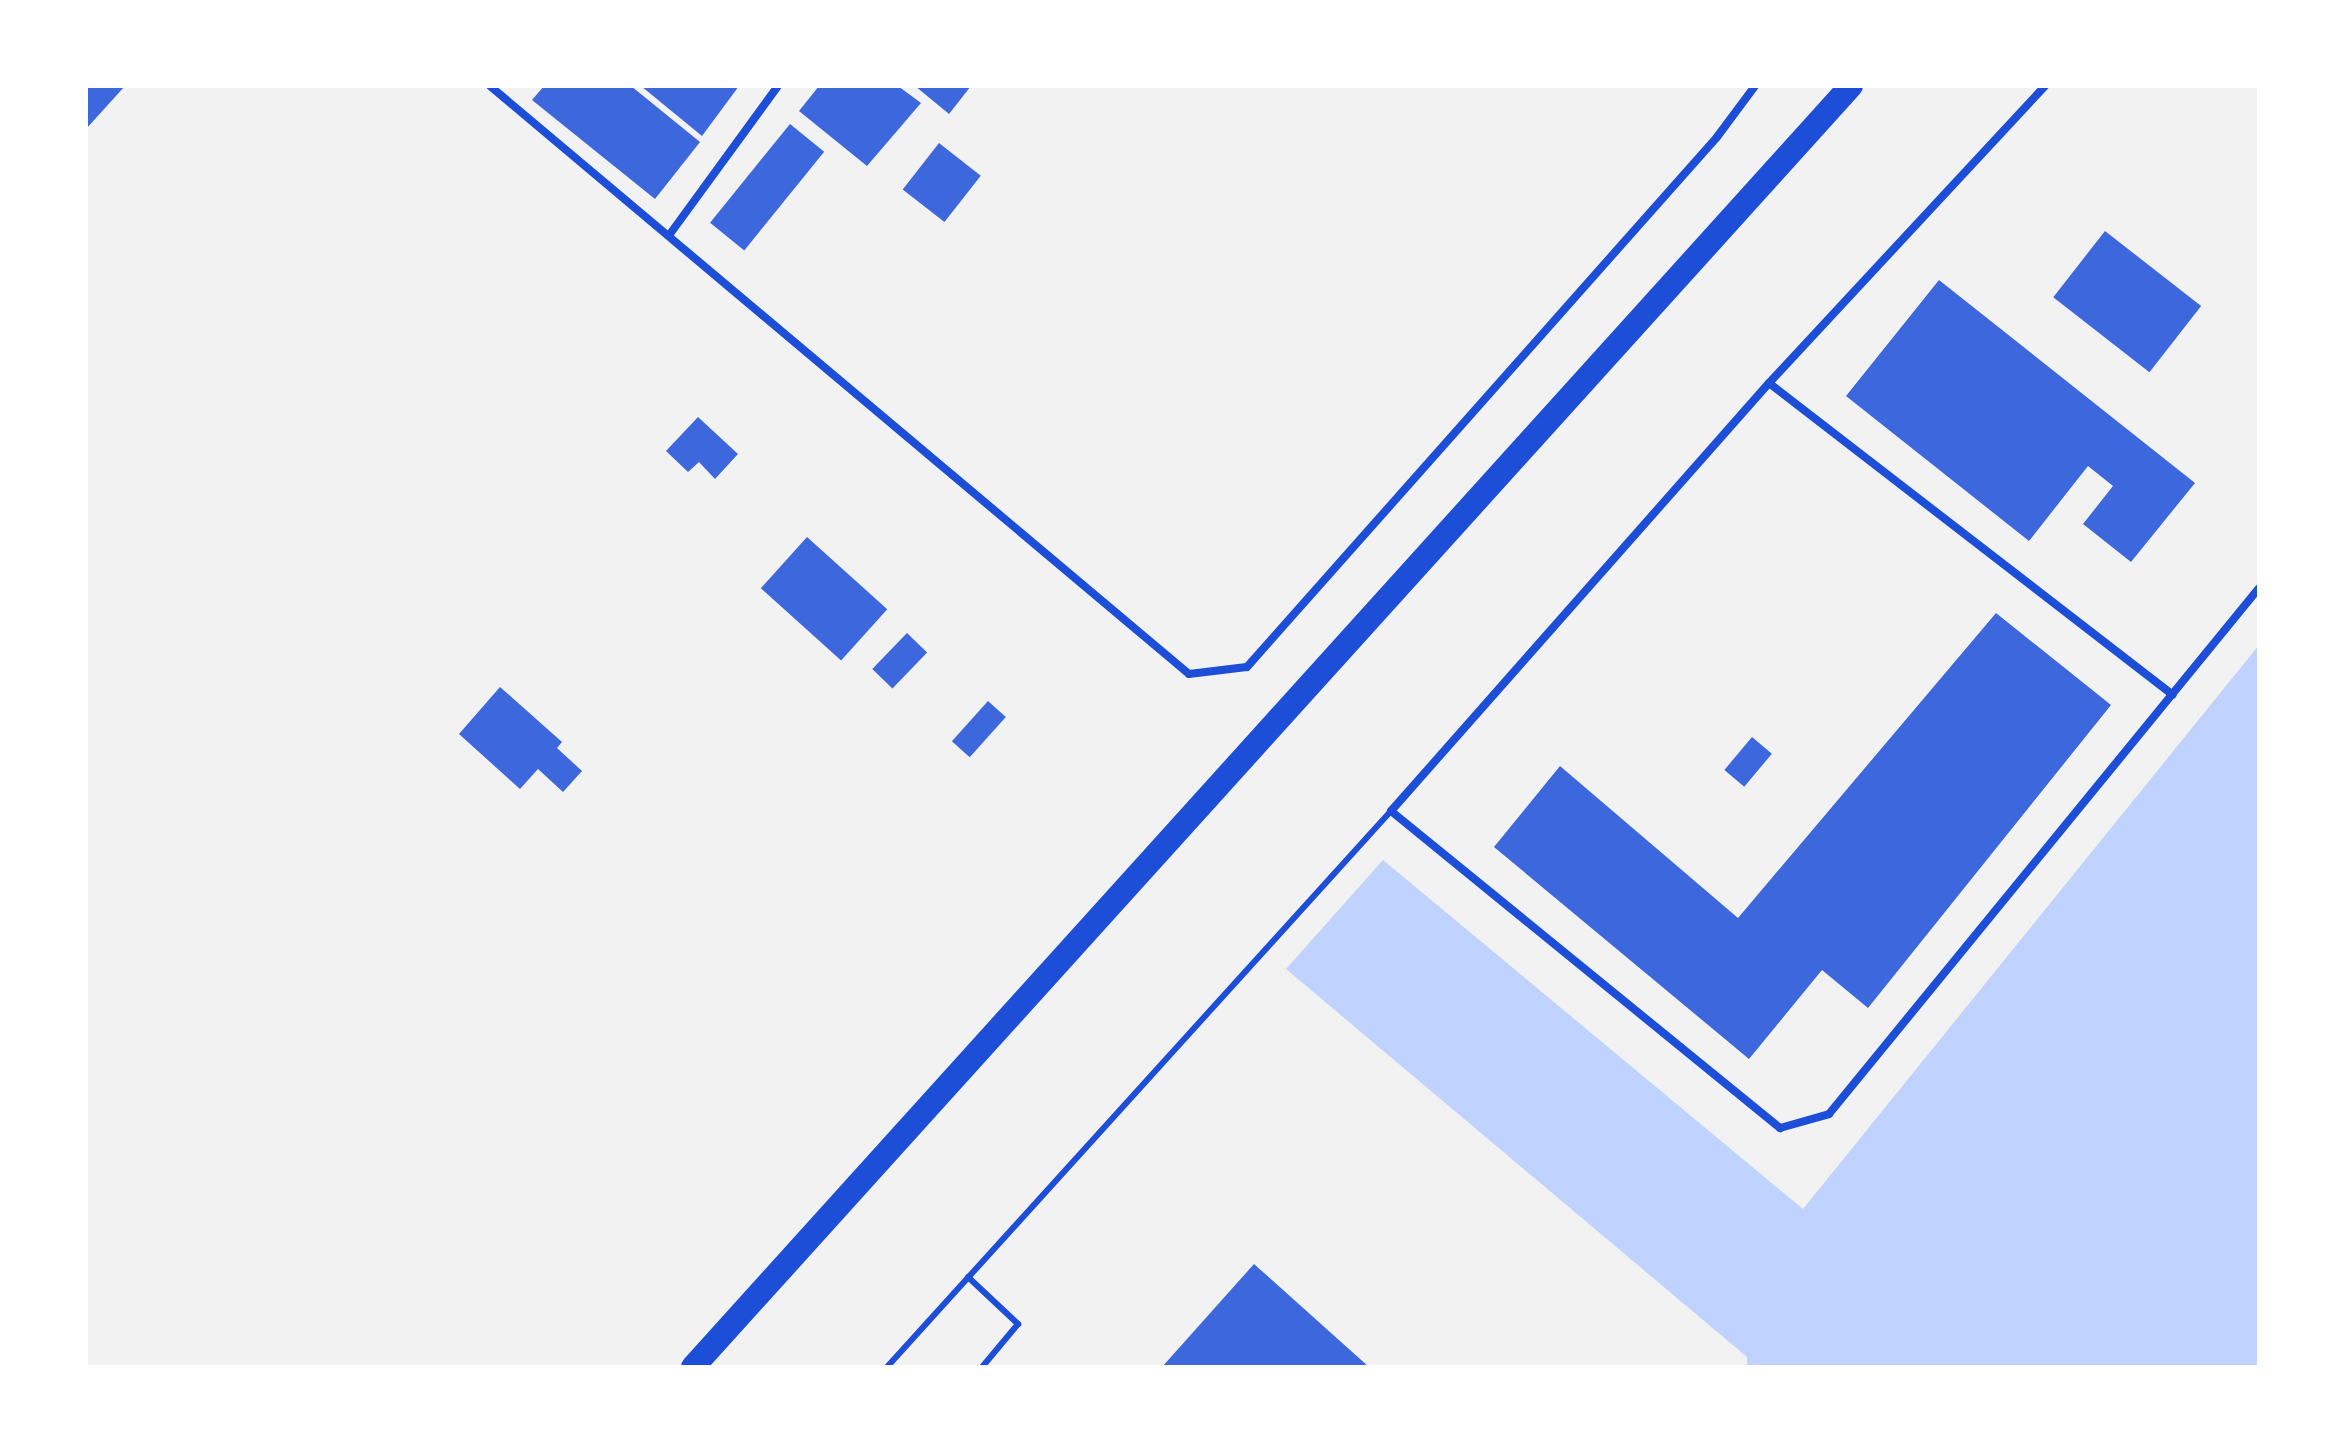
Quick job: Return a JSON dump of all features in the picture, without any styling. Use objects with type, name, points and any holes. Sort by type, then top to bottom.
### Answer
[{"type":"highway","points":[[693,1367],[1851,86]]},
{"type":"street","points":[[490,86],[670,234],[1189,674],[1247,667],[1717,137],[1755,86]]},
{"type":"street","points":[[670,234],[778,86]]},
{"type":"street","points":[[2045,86],[1769,383],[1391,811],[1780,1128],[1829,1114],[2259,588]]},
{"type":"street","points":[[1769,383],[2173,695]]},
{"type":"lane","points":[[887,1367],[1391,811]]},
{"type":"lane","points":[[968,1277],[1018,1324],[982,1367]]},
{"type":"water","points":[[2259,645],[2259,1367],[1747,1367],[1747,1357],[1286,969],[1383,860],[1803,1209]]},
{"type":"building","points":[[86,86],[125,86],[86,129]]},
{"type":"building","points":[[544,86],[631,86],[700,142],[655,199],[532,100]]},
{"type":"building","points":[[641,86],[739,86],[702,136]]},
{"type":"building","points":[[819,86],[898,86],[921,103],[867,166],[799,111]]},
{"type":"building","points":[[915,86],[971,86],[949,114]]},
{"type":"building","points":[[790,124],[824,152],[744,250],[710,223]]},
{"type":"building","points":[[939,143],[981,176],[944,222],[903,189]]},
{"type":"building","points":[[2105,231],[2201,306],[2149,372],[2053,297]]},
{"type":"building","points":[[1939,280],[2195,483],[2131,562],[2083,524],[2113,486],[2088,466],[2029,541],[1846,396]]},
{"type":"building","points":[[698,417],[738,454],[715,479],[699,462],[688,472],[666,451]]},
{"type":"building","points":[[807,537],[887,609],[841,661],[761,588]]},
{"type":"building","points":[[1996,613],[2111,705],[1868,1008],[1822,970],[1749,1059],[1494,847],[1560,766],[1738,918]]},
{"type":"building","points":[[907,633],[927,652],[892,688],[872,669]]},
{"type":"building","points":[[500,687],[562,742],[557,748],[582,771],[563,792],[538,769],[520,789],[459,734]]},
{"type":"building","points":[[988,701],[1006,717],[970,757],[952,741]]},
{"type":"building","points":[[1752,737],[1772,754],[1744,787],[1724,770]]},
{"type":"building","points":[[1254,1264],[1369,1367],[1162,1367]]}]
